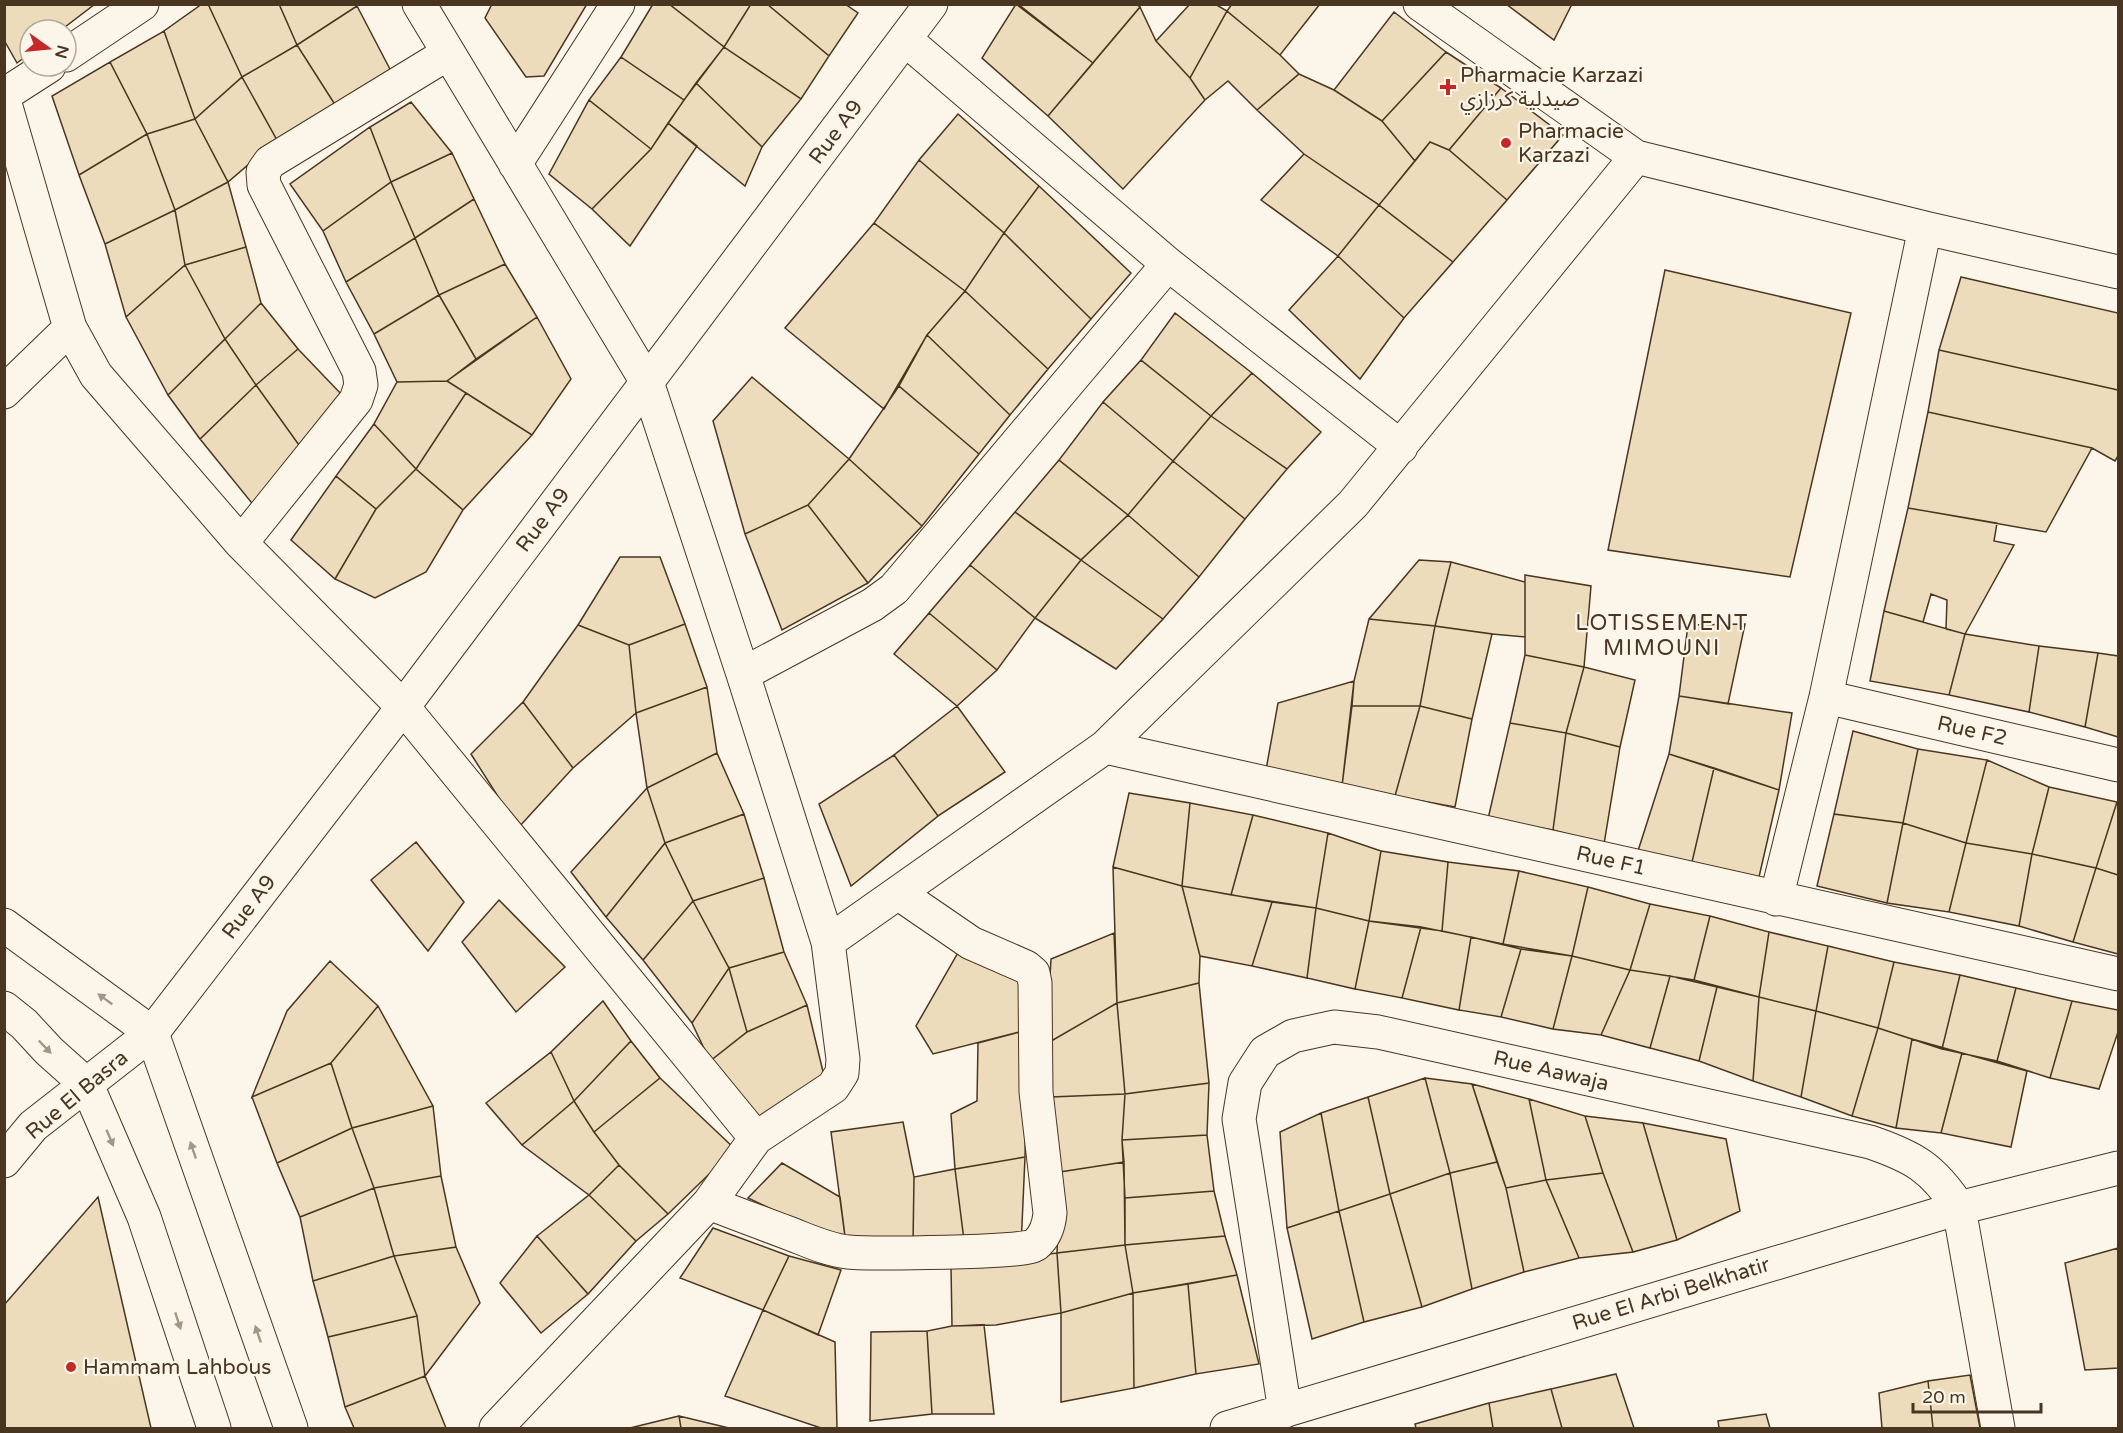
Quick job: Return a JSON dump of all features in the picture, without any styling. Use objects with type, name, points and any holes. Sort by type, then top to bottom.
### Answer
[{"type":"street","points":[[78,47],[142,4]]},
{"type":"street","points":[[418,4],[647,382],[828,942],[843,1059],[842,1073],[833,1087],[756,1138],[709,1203],[496,1428]]},
{"type":"street","points":[[515,164],[618,4]]},
{"type":"street","name":"Rue A9","points":[[152,1034],[403,707],[931,4]]},
{"type":"street","points":[[1420,4],[1636,157],[1925,228],[2118,272]]},
{"type":"street","points":[[906,40],[1168,264],[1401,447]]},
{"type":"street","points":[[241,543],[356,400],[361,385],[359,371],[264,185],[263,172],[270,162],[447,54]]},
{"type":"street","points":[[32,78],[4,97],[70,328],[96,375],[241,543],[403,707],[756,1138]]},
{"type":"street","points":[[828,942],[1105,747],[1353,504],[1636,157]]},
{"type":"street","points":[[1776,898],[1826,698],[1925,228]]},
{"type":"street","points":[[743,674],[872,605],[894,589],[1168,264]]},
{"type":"street","points":[[4,392],[70,328]]},
{"type":"street","name":"Rue F2","points":[[1826,698],[2118,765]]},
{"type":"street","name":"Rue F1","points":[[1105,747],[2118,974]]},
{"type":"street","points":[[709,1203],[824,1246],[848,1252],[1024,1249],[1034,1247],[1044,1235],[1049,1225],[1050,1213],[1036,1092],[1033,974],[1026,967],[970,943],[898,893]]},
{"type":"street","points":[[4,924],[152,1034],[291,1428]]},
{"type":"street","points":[[4,1008],[87,1084],[144,1216],[214,1428]]},
{"type":"street","name":"Rue Aawaja","points":[[1285,1410],[1239,1119],[1245,1083],[1265,1052],[1293,1036],[1334,1027],[1378,1032],[1870,1142],[1899,1152],[1922,1164],[1945,1186],[1959,1208],[1998,1428]]},
{"type":"street","name":"Rue El Basra","points":[[4,1161],[33,1126],[152,1034]]},
{"type":"street","name":"Rue El Arbi Belkhatir","points":[[1227,1428],[1959,1208],[2118,1168]]},
{"type":"building","points":[[4,4],[95,4],[77,18],[18,18],[17,63],[4,40]]},
{"type":"building","points":[[202,4],[208,4],[242,77],[195,119],[164,31]]},
{"type":"building","points":[[208,4],[279,4],[297,45],[242,77]]},
{"type":"building","points":[[279,4],[356,4],[357,6],[297,45]]},
{"type":"building","points":[[492,4],[587,4],[544,76],[526,77],[485,18]]},
{"type":"building","points":[[653,4],[669,4],[724,47],[684,100],[621,57]]},
{"type":"building","points":[[669,4],[751,4],[724,47]]},
{"type":"building","points":[[751,4],[767,4],[829,56],[801,99],[724,47]]},
{"type":"building","points":[[767,4],[845,4],[858,13],[829,56]]},
{"type":"building","points":[[1016,4],[1093,63],[1048,116],[982,58]]},
{"type":"building","points":[[1018,4],[1136,4],[1140,7],[1093,63]]},
{"type":"building","points":[[1190,4],[1215,4],[1227,11],[1190,78],[1156,41]]},
{"type":"building","points":[[1232,4],[1320,4],[1280,55],[1227,11]]},
{"type":"building","points":[[1506,4],[1572,4],[1554,40]]},
{"type":"building","points":[[357,6],[392,73],[341,114],[297,45]]},
{"type":"building","points":[[1140,7],[1156,41],[1190,78],[1205,100],[1123,189],[1048,116]]},
{"type":"building","points":[[1227,11],[1299,74],[1257,110],[1228,81],[1205,100],[1190,78]]},
{"type":"building","points":[[1394,12],[1446,52],[1382,121],[1334,90]]},
{"type":"building","points":[[164,31],[195,119],[147,134],[110,62]]},
{"type":"building","points":[[297,45],[341,114],[277,140],[242,77]]},
{"type":"building","points":[[724,47],[801,99],[762,147],[696,83]]},
{"type":"building","points":[[1446,52],[1501,88],[1449,150],[1430,142],[1415,161],[1382,121]]},
{"type":"building","points":[[621,57],[684,100],[651,149],[589,100]]},
{"type":"building","points":[[110,62],[147,134],[79,175],[52,96]]},
{"type":"building","points":[[1299,74],[1334,90],[1382,121],[1415,161],[1379,205],[1304,154],[1257,110]]},
{"type":"building","points":[[242,77],[277,140],[228,182],[195,119]]},
{"type":"building","points":[[696,83],[762,147],[745,186],[668,123]]},
{"type":"building","name":"Pharmacie Karzazi","points":[[1501,88],[1563,135],[1507,200],[1449,150]]},
{"type":"building","points":[[589,100],[651,149],[592,209],[549,174]]},
{"type":"building","points":[[411,102],[452,153],[391,182],[370,127]]},
{"type":"building","points":[[958,114],[1039,186],[1004,233],[919,160]]},
{"type":"building","points":[[195,119],[228,182],[175,210],[147,134]]},
{"type":"building","points":[[668,123],[697,146],[630,246],[592,209],[651,149]]},
{"type":"building","points":[[370,127],[391,182],[323,231],[290,184]]},
{"type":"building","points":[[147,134],[175,210],[105,244],[79,175]]},
{"type":"building","points":[[1430,142],[1449,150],[1507,200],[1453,262],[1379,205]]},
{"type":"building","points":[[452,153],[474,199],[415,238],[391,182]]},
{"type":"building","points":[[1304,154],[1379,205],[1338,256],[1261,200]]},
{"type":"building","points":[[919,160],[1004,233],[965,291],[874,223]]},
{"type":"building","points":[[228,182],[246,247],[185,265],[175,210]]},
{"type":"building","points":[[391,182],[415,238],[346,282],[323,231]]},
{"type":"building","points":[[1039,186],[1131,273],[1091,319],[1004,233]]},
{"type":"building","points":[[474,199],[505,264],[439,295],[415,238]]},
{"type":"building","points":[[1379,205],[1453,262],[1404,318],[1338,256]]},
{"type":"building","points":[[175,210],[185,265],[126,317],[105,244]]},
{"type":"building","points":[[874,223],[965,291],[927,335],[884,409],[785,328]]},
{"type":"building","points":[[1004,233],[1091,319],[1048,369],[965,291]]},
{"type":"building","points":[[415,238],[439,295],[374,334],[346,282]]},
{"type":"building","points":[[246,247],[261,303],[225,339],[185,265]]},
{"type":"building","points":[[1338,256],[1404,318],[1360,379],[1289,310]]},
{"type":"building","points":[[505,264],[537,317],[476,359],[439,295]]},
{"type":"building","points":[[185,265],[225,339],[168,395],[126,317]]},
{"type":"building","points":[[1665,270],[1851,313],[1790,577],[1608,550]]},
{"type":"building","points":[[1961,277],[2118,313],[2118,390],[1939,350]]},
{"type":"building","points":[[965,291],[1048,369],[1010,415],[927,335]]},
{"type":"building","points":[[439,295],[476,359],[447,381],[397,382],[374,334]]},
{"type":"building","points":[[261,303],[298,349],[256,385],[225,339]]},
{"type":"building","points":[[1175,313],[1252,373],[1211,416],[1141,360]]},
{"type":"building","points":[[537,317],[571,379],[532,435],[447,381]]},
{"type":"building","points":[[927,335],[1010,415],[979,454],[899,386]]},
{"type":"building","points":[[225,339],[256,385],[200,439],[168,395]]},
{"type":"building","points":[[298,349],[344,397],[304,452],[256,385]]},
{"type":"building","points":[[1939,350],[2118,390],[2118,456],[2115,461],[2092,448],[1928,412]]},
{"type":"building","points":[[1141,360],[1211,416],[1173,461],[1103,402]]},
{"type":"building","points":[[1252,373],[1321,432],[1287,469],[1211,416]]},
{"type":"building","points":[[752,377],[849,459],[808,505],[745,534],[713,421]]},
{"type":"building","points":[[447,381],[466,393],[416,469],[374,424],[397,382]]},
{"type":"building","points":[[256,385],[304,452],[260,513],[200,439]]},
{"type":"building","points":[[899,386],[979,454],[922,526],[849,459]]},
{"type":"building","points":[[466,393],[532,435],[463,510],[416,469]]},
{"type":"building","points":[[1103,402],[1173,461],[1128,515],[1059,460]]},
{"type":"building","points":[[1928,412],[2092,448],[2046,532],[1908,508]]},
{"type":"building","points":[[1211,416],[1287,469],[1245,519],[1173,461]]},
{"type":"building","points":[[374,424],[416,469],[376,509],[336,476]]},
{"type":"building","points":[[849,459],[922,526],[868,583],[808,505]]},
{"type":"building","points":[[1059,460],[1128,515],[1081,560],[1015,512]]},
{"type":"building","points":[[1173,461],[1245,519],[1199,577],[1128,515]]},
{"type":"building","points":[[416,469],[463,510],[426,572],[375,598],[335,579],[376,509]]},
{"type":"building","points":[[336,476],[376,509],[335,579],[291,540]]},
{"type":"building","points":[[808,505],[868,583],[782,630],[745,534]]},
{"type":"building","points":[[1908,508],[1997,523],[1994,541],[2014,545],[1965,634],[1946,629],[1947,600],[1931,594],[1923,622],[1884,611]]},
{"type":"building","points":[[1015,512],[1081,560],[1035,618],[970,565]]},
{"type":"building","points":[[1128,515],[1199,577],[1163,619],[1081,560]]},
{"type":"building","points":[[620,557],[660,557],[685,624],[629,645],[578,625]]},
{"type":"building","points":[[1081,560],[1163,619],[1116,669],[1035,618]]},
{"type":"building","points":[[1419,560],[1451,562],[1435,626],[1369,619]]},
{"type":"building","points":[[1451,562],[1525,582],[1525,637],[1435,626]]},
{"type":"building","points":[[970,565],[1035,618],[997,670],[929,613]]},
{"type":"building","points":[[1525,575],[1591,586],[1584,667],[1525,655]]},
{"type":"building","points":[[1884,611],[1965,634],[1949,695],[1870,681]]},
{"type":"building","points":[[929,613],[997,670],[957,706],[894,654]]},
{"type":"building","points":[[1369,619],[1435,626],[1420,706],[1352,706],[1354,681]]},
{"type":"building","points":[[685,624],[707,687],[636,713],[629,645]]},
{"type":"building","points":[[1745,624],[1728,704],[1679,696],[1688,625]]},
{"type":"building","points":[[578,625],[629,645],[636,713],[573,768],[523,702]]},
{"type":"building","points":[[1435,626],[1492,634],[1472,719],[1420,706]]},
{"type":"building","points":[[1965,634],[2039,646],[2029,712],[1949,695]]},
{"type":"building","points":[[2039,646],[2098,653],[2085,727],[2029,712]]},
{"type":"building","points":[[2098,653],[2118,656],[2118,737],[2085,727]]},
{"type":"building","points":[[1525,655],[1584,667],[1566,733],[1510,723]]},
{"type":"building","points":[[1584,667],[1635,680],[1620,747],[1566,733]]},
{"type":"building","points":[[1354,681],[1342,786],[1266,770],[1278,703]]},
{"type":"building","points":[[707,687],[717,753],[647,788],[636,713]]},
{"type":"building","points":[[1679,696],[1792,713],[1779,790],[1669,754]]},
{"type":"building","points":[[523,702],[573,768],[518,828],[471,754]]},
{"type":"building","points":[[957,706],[1005,772],[938,816],[894,755]]},
{"type":"building","points":[[1352,706],[1420,706],[1395,796],[1342,786]]},
{"type":"building","points":[[1420,706],[1472,719],[1455,807],[1395,796]]},
{"type":"building","points":[[1510,723],[1566,733],[1553,830],[1488,819]]},
{"type":"building","points":[[1853,731],[1918,749],[1903,823],[1834,814]]},
{"type":"building","points":[[1566,733],[1620,747],[1604,844],[1553,830]]},
{"type":"building","points":[[1918,749],[1987,760],[1966,843],[1903,823]]},
{"type":"building","points":[[717,753],[744,814],[665,843],[647,788]]},
{"type":"building","points":[[1669,754],[1714,768],[1692,862],[1637,854]]},
{"type":"building","points":[[894,755],[938,816],[851,886],[819,804]]},
{"type":"building","points":[[1987,760],[2049,787],[2032,854],[1966,843]]},
{"type":"building","points":[[1714,768],[1779,790],[1759,877],[1692,862]]},
{"type":"building","points":[[2049,787],[2117,802],[2096,868],[2032,854]]},
{"type":"building","points":[[647,788],[665,843],[606,917],[571,872]]},
{"type":"building","points":[[1129,793],[1190,803],[1182,886],[1113,867]]},
{"type":"building","points":[[2118,802],[2118,875],[2096,868]]},
{"type":"building","points":[[1190,803],[1253,815],[1231,895],[1182,886]]},
{"type":"building","points":[[744,814],[764,878],[693,901],[665,843]]},
{"type":"building","points":[[1834,814],[1903,823],[1887,903],[1817,886]]},
{"type":"building","points":[[1253,815],[1328,833],[1316,908],[1231,895]]},
{"type":"building","points":[[1903,823],[1966,843],[1949,912],[1887,903]]},
{"type":"building","points":[[1328,833],[1381,851],[1369,921],[1316,908]]},
{"type":"building","points":[[416,842],[464,902],[428,951],[371,880]]},
{"type":"building","points":[[665,843],[693,901],[643,960],[606,917]]},
{"type":"building","points":[[1966,843],[2032,854],[2019,926],[1949,912]]},
{"type":"building","points":[[1381,851],[1448,862],[1442,931],[1369,921]]},
{"type":"building","points":[[2032,854],[2096,868],[2073,942],[2019,926]]},
{"type":"building","points":[[1448,862],[1519,871],[1503,944],[1442,931]]},
{"type":"building","points":[[1113,867],[1182,886],[1200,956],[1199,983],[1117,1003]]},
{"type":"building","points":[[2096,868],[2118,875],[2118,954],[2073,942]]},
{"type":"building","points":[[1519,871],[1588,887],[1572,956],[1503,944]]},
{"type":"building","points":[[764,878],[784,952],[729,968],[693,901]]},
{"type":"building","points":[[1182,886],[1272,902],[1252,966],[1200,956]]},
{"type":"building","points":[[1588,887],[1650,904],[1630,970],[1572,956]]},
{"type":"building","points":[[499,900],[565,967],[516,1012],[462,942]]},
{"type":"building","points":[[693,901],[729,968],[692,1023],[643,960]]},
{"type":"building","points":[[1272,902],[1316,908],[1307,978],[1252,966]]},
{"type":"building","points":[[1650,904],[1710,916],[1694,980],[1630,970]]},
{"type":"building","points":[[1316,908],[1369,921],[1355,989],[1307,978]]},
{"type":"building","points":[[1710,916],[1769,932],[1759,997],[1694,980]]},
{"type":"building","points":[[1369,921],[1421,927],[1402,998],[1355,989]]},
{"type":"building","points":[[1421,927],[1471,937],[1459,1010],[1402,998]]},
{"type":"building","points":[[1769,932],[1828,946],[1816,1011],[1759,997]]},
{"type":"building","points":[[1114,933],[1117,1003],[1046,1044],[1051,959]]},
{"type":"building","points":[[1471,937],[1521,949],[1501,1017],[1459,1010]]},
{"type":"building","points":[[1828,946],[1894,962],[1878,1028],[1816,1011]]},
{"type":"building","points":[[1521,949],[1572,956],[1553,1029],[1501,1017]]},
{"type":"building","points":[[959,951],[1029,980],[1027,1030],[933,1054],[916,1026]]},
{"type":"building","points":[[784,952],[807,1005],[747,1032],[729,968]]},
{"type":"building","points":[[1572,956],[1630,970],[1601,1035],[1553,1029]]},
{"type":"building","points":[[330,961],[378,1006],[331,1063],[252,1097],[287,1011]]},
{"type":"building","points":[[1894,962],[1960,975],[1942,1049],[1878,1028]]},
{"type":"building","points":[[729,968],[747,1032],[710,1061],[692,1023]]},
{"type":"building","points":[[1630,970],[1670,976],[1650,1048],[1601,1035]]},
{"type":"building","points":[[1960,975],[2016,988],[1997,1061],[1942,1049]]},
{"type":"building","points":[[1670,976],[1717,987],[1699,1061],[1650,1048]]},
{"type":"building","points":[[1199,983],[1209,1083],[1125,1094],[1117,1003]]},
{"type":"building","points":[[1717,987],[1759,997],[1753,1081],[1699,1061]]},
{"type":"building","points":[[2016,988],[2072,1001],[2050,1078],[1997,1061]]},
{"type":"building","points":[[1759,997],[1816,1011],[1801,1097],[1753,1081]]},
{"type":"building","points":[[603,1001],[631,1041],[574,1101],[551,1052]]},
{"type":"building","points":[[2072,1001],[2118,1010],[2118,1032],[2099,1089],[2050,1078]]},
{"type":"building","points":[[1117,1003],[1125,1094],[1051,1097],[1046,1044]]},
{"type":"building","points":[[807,1005],[825,1080],[763,1124],[710,1061],[747,1032]]},
{"type":"building","points":[[378,1006],[433,1106],[352,1128],[331,1063]]},
{"type":"building","points":[[1816,1011],[1878,1028],[1852,1116],[1801,1097]]},
{"type":"building","points":[[1878,1028],[1912,1039],[1896,1128],[1852,1116]]},
{"type":"building","points":[[1027,1030],[1025,1157],[955,1169],[951,1114],[977,1101],[978,1043]]},
{"type":"building","points":[[1912,1039],[1962,1053],[1941,1133],[1896,1128]]},
{"type":"building","points":[[631,1041],[660,1078],[594,1132],[574,1101]]},
{"type":"building","points":[[551,1052],[574,1101],[522,1145],[486,1103]]},
{"type":"building","points":[[1962,1053],[2027,1071],[2011,1147],[1941,1133]]},
{"type":"building","points":[[331,1063],[352,1128],[277,1163],[252,1097]]},
{"type":"building","points":[[660,1078],[735,1149],[668,1214],[619,1165],[594,1132]]},
{"type":"building","points":[[1425,1078],[1450,1173],[1390,1194],[1368,1097]]},
{"type":"building","points":[[1425,1078],[1472,1084],[1497,1162],[1450,1173]]},
{"type":"building","points":[[1209,1083],[1207,1135],[1122,1140],[1125,1094]]},
{"type":"building","points":[[1472,1084],[1529,1099],[1546,1180],[1506,1188]]},
{"type":"building","points":[[1125,1094],[1122,1140],[1124,1162],[1060,1172],[1051,1097]]},
{"type":"building","points":[[1368,1097],[1390,1194],[1339,1211],[1321,1113]]},
{"type":"building","points":[[1529,1099],[1585,1116],[1603,1173],[1546,1180]]},
{"type":"building","points":[[574,1101],[619,1165],[589,1195],[522,1145]]},
{"type":"building","points":[[433,1106],[441,1176],[374,1188],[352,1128]]},
{"type":"building","points":[[1321,1113],[1339,1211],[1287,1228],[1280,1132]]},
{"type":"building","points":[[1585,1116],[1643,1123],[1677,1240],[1633,1252],[1603,1173]]},
{"type":"building","points":[[903,1122],[914,1177],[913,1244],[846,1244],[831,1132]]},
{"type":"building","points":[[1643,1123],[1726,1139],[1740,1211],[1677,1240]]},
{"type":"building","points":[[352,1128],[374,1188],[300,1217],[277,1163]]},
{"type":"building","points":[[1207,1135],[1214,1191],[1125,1198],[1122,1140]]},
{"type":"building","points":[[1025,1157],[1021,1247],[965,1248],[955,1169]]},
{"type":"building","points":[[1124,1162],[1125,1245],[1057,1253],[1060,1172]]},
{"type":"building","points":[[1497,1162],[1506,1188],[1524,1272],[1472,1289],[1450,1173]]},
{"type":"building","points":[[782,1163],[840,1197],[846,1244],[748,1198]]},
{"type":"building","points":[[619,1165],[668,1214],[636,1241],[589,1195]]},
{"type":"building","points":[[955,1169],[965,1248],[913,1244],[914,1177]]},
{"type":"building","points":[[1450,1173],[1472,1289],[1422,1307],[1390,1194]]},
{"type":"building","points":[[1603,1173],[1633,1252],[1579,1258],[1546,1180]]},
{"type":"building","points":[[441,1176],[456,1247],[394,1256],[374,1188]]},
{"type":"building","points":[[1546,1180],[1579,1258],[1524,1272],[1506,1188]]},
{"type":"building","points":[[374,1188],[394,1256],[313,1281],[300,1217]]},
{"type":"building","points":[[1214,1191],[1225,1236],[1125,1245],[1125,1198]]},
{"type":"building","points":[[1390,1194],[1422,1307],[1364,1322],[1339,1211]]},
{"type":"building","points":[[589,1195],[636,1241],[588,1294],[537,1236]]},
{"type":"building","name":"Hammam Lahbous","points":[[98,1197],[151,1428],[4,1428],[4,1305]]},
{"type":"building","points":[[1339,1211],[1364,1322],[1312,1339],[1287,1228]]},
{"type":"building","points":[[713,1228],[789,1256],[763,1310],[680,1278]]},
{"type":"building","points":[[537,1236],[588,1294],[541,1333],[500,1283]]},
{"type":"building","points":[[1225,1236],[1237,1275],[1133,1293],[1125,1245]]},
{"type":"building","points":[[1125,1245],[1133,1293],[1061,1313],[1057,1253]]},
{"type":"building","points":[[456,1247],[480,1303],[425,1376],[417,1316],[394,1256]]},
{"type":"building","points":[[2118,1248],[2118,1368],[2085,1370],[2065,1263]]},
{"type":"building","points":[[1057,1253],[1061,1313],[996,1325],[952,1326],[951,1266]]},
{"type":"building","points":[[394,1256],[417,1316],[328,1337],[313,1281]]},
{"type":"building","points":[[789,1256],[841,1270],[818,1335],[763,1310]]},
{"type":"building","points":[[1237,1275],[1259,1364],[1196,1374],[1188,1284]]},
{"type":"building","points":[[1188,1284],[1196,1374],[1134,1388],[1133,1293]]},
{"type":"building","points":[[1133,1293],[1134,1388],[1061,1402],[1061,1313]]},
{"type":"building","points":[[763,1310],[835,1342],[837,1428],[821,1428],[725,1396]]},
{"type":"building","points":[[417,1316],[425,1376],[345,1407],[328,1337]]},
{"type":"building","points":[[984,1325],[994,1414],[932,1414],[927,1331],[952,1326]]},
{"type":"building","points":[[927,1331],[932,1414],[870,1421],[871,1332]]},
{"type":"building","points":[[1616,1374],[1634,1428],[1562,1428],[1551,1389]]},
{"type":"building","points":[[1970,1375],[1980,1428],[1933,1428],[1928,1381]]},
{"type":"building","points":[[425,1376],[446,1428],[354,1428],[345,1407]]},
{"type":"building","points":[[1928,1381],[1933,1428],[1882,1428],[1879,1393]]},
{"type":"building","points":[[1551,1389],[1562,1428],[1493,1428],[1489,1403]]},
{"type":"building","points":[[1489,1403],[1493,1428],[1416,1428],[1415,1424]]},
{"type":"building","points":[[1766,1414],[1770,1428],[1719,1428],[1718,1421]]},
{"type":"building","points":[[679,1416],[729,1428],[681,1428]]},
{"type":"building","points":[[679,1416],[681,1428],[630,1428]]},
{"type":"place","name":"Pharmacie Karzazi صيدلية كرزازي","points":[[1448,87]]},
{"type":"place","name":"Pharmacie Karzazi","points":[[1506,143]]},
{"type":"place","name":"Hammam Lahbous","points":[[71,1367]]},
{"type":"district","name":"LOTISSEMENT MIMOUNI","points":[[1662,636]]}]
